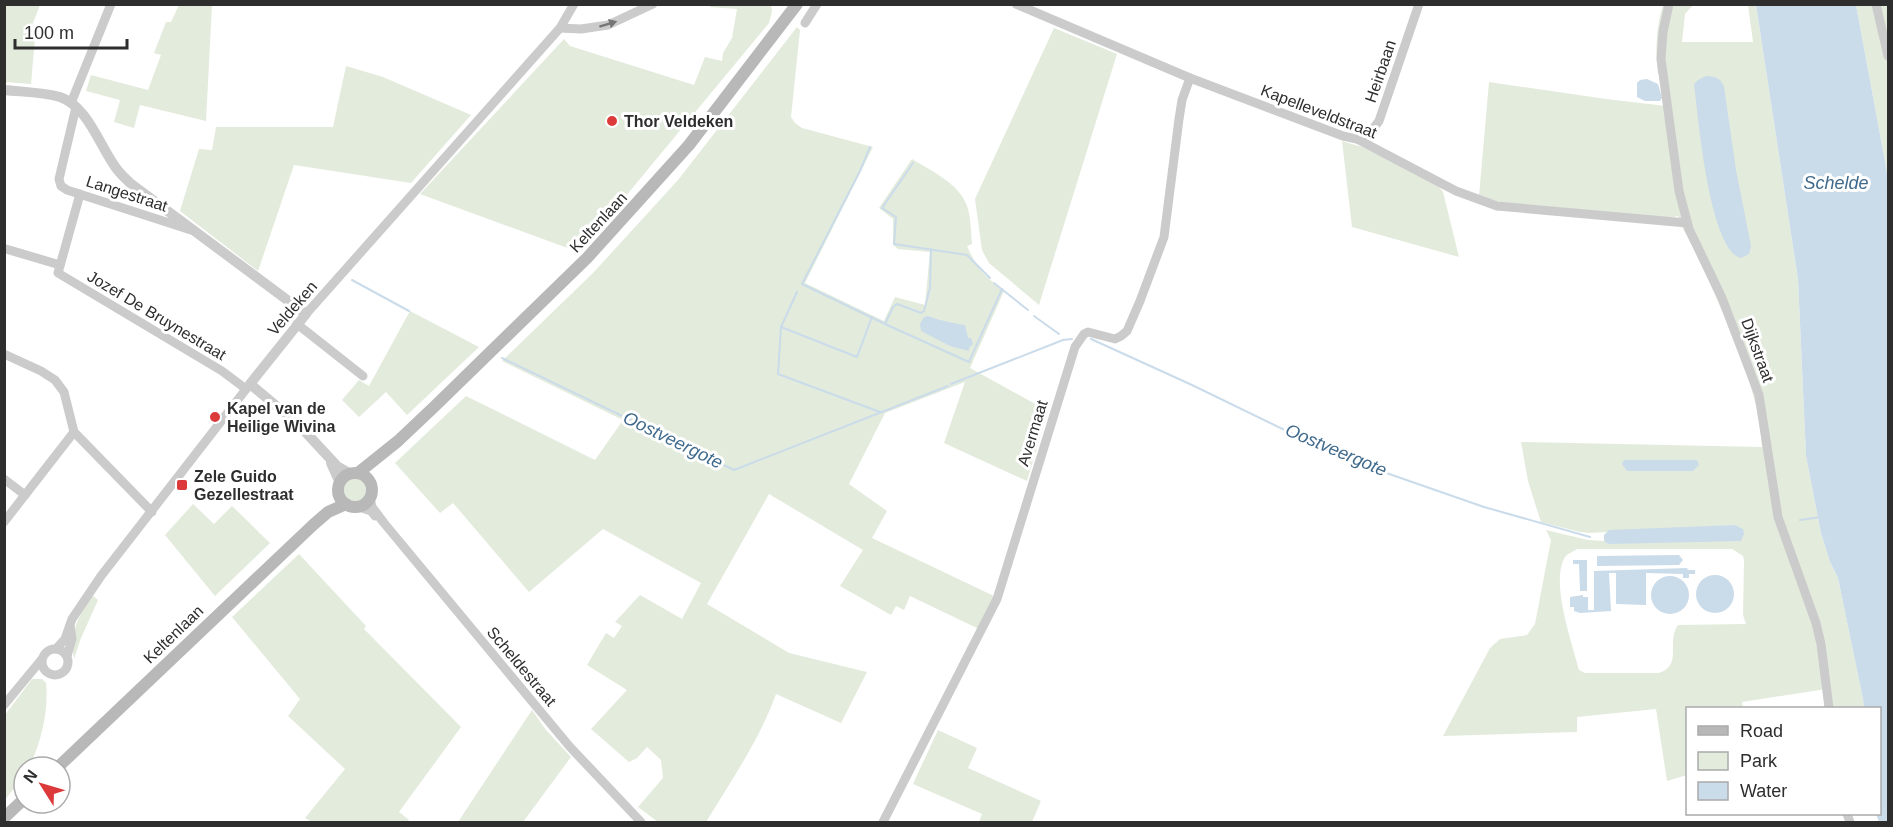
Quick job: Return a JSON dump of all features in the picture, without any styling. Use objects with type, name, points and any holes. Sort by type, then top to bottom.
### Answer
[{"type":"main road","name":"Keltenlaan","points":[[71,755],[328,512],[364,504],[370,498],[371,485],[382,460],[398,441],[537,309],[638,204],[711,118],[797,4]]},
{"type":"main road","name":"Keltenlaan","points":[[313,525],[334,499],[344,478],[354,474],[398,441]]},
{"type":"main road","points":[[354,474],[366,477],[371,485]]},
{"type":"main road","points":[[339,486],[339,496],[352,506]]},
{"type":"street","points":[[4,90],[39,93],[61,98],[74,105],[111,4]]},
{"type":"street","name":"Veldeken","points":[[4,705],[46,652],[56,649],[65,639],[78,609],[101,576],[297,324],[560,28],[574,4]]},
{"type":"street","points":[[560,28],[581,29],[608,25],[653,4]]},
{"type":"street","points":[[805,23],[818,4]]},
{"type":"street","name":"Kapelleveldstraat","points":[[1016,4],[1190,78],[1334,133],[1357,139],[1456,191],[1497,206],[1687,223]]},
{"type":"street","name":"Heirbaan","points":[[1357,139],[1370,133],[1379,121],[1419,4]]},
{"type":"street","name":"Dijkstraat","points":[[1669,4],[1662,32],[1661,59],[1672,150],[1687,223],[1722,298],[1759,395],[1778,517],[1816,623],[1829,707]]},
{"type":"street","points":[[1876,4],[1888,56]]},
{"type":"street","name":"Avermaat","points":[[883,822],[997,599],[1075,346],[1088,332],[1115,339],[1120,336],[1126,331],[1140,301],[1164,237],[1179,118],[1182,100],[1190,78]]},
{"type":"street","name":"Langestraat","points":[[74,105],[59,179],[61,186],[193,231]]},
{"type":"street","name":"Langestraat","points":[[74,105],[85,118],[116,168],[130,183],[306,314]]},
{"type":"street","points":[[6,249],[60,265],[80,194]]},
{"type":"street","name":"Jozef De Bruynestraat","points":[[60,265],[58,273],[248,386]]},
{"type":"street","points":[[297,324],[363,376]]},
{"type":"street","points":[[4,354],[55,380],[64,392],[74,432],[152,512]]},
{"type":"street","points":[[248,386],[298,424],[337,466],[354,474]]},
{"type":"street","points":[[4,522],[74,432]]},
{"type":"street","points":[[326,455],[336,472],[339,486]]},
{"type":"street","points":[[4,479],[25,495]]},
{"type":"street","name":"Scheldestraat","points":[[370,498],[372,507],[384,523],[570,747],[639,822]]},
{"type":"street","name":"Scheldestraat","points":[[352,506],[370,511],[384,523]]},
{"type":"street","name":"Veldeken","points":[[25,679],[44,670],[52,675],[62,673],[68,664],[67,656],[72,639],[70,625]]},
{"type":"street","points":[[56,649],[62,650],[67,656]]},
{"type":"street","points":[[42,659],[44,670]]},
{"type":"green space","points":[[4,5],[40,5],[28,36],[35,38],[31,84],[5,82]]},
{"type":"green space","points":[[179,5],[212,5],[206,121],[140,105],[134,128],[114,122],[120,100],[86,91],[91,75],[148,90],[161,55],[154,53],[166,22],[171,22]]},
{"type":"green space","points":[[710,5],[771,5],[772,11],[769,23],[625,197],[576,251],[420,194],[564,39],[570,46],[694,85],[705,57],[722,61],[723,53],[732,38],[737,9],[710,7]]},
{"type":"green space","points":[[1663,5],[1693,5],[1685,14],[1682,42],[1753,42],[1748,5],[1756,5],[1798,279],[1806,456],[1821,533],[1830,562],[1838,578],[1864,707],[1829,707],[1826,689],[1742,702],[1743,707],[1686,707],[1686,775],[1667,781],[1656,709],[1577,717],[1577,732],[1443,736],[1490,648],[1500,639],[1527,635],[1535,624],[1551,540],[1546,530],[1588,540],[1604,541],[1608,544],[1743,529],[1735,525],[1589,533],[1541,522],[1528,481],[1521,442],[1762,447],[1759,419],[1747,376],[1726,321],[1678,216],[1669,218],[1500,202],[1479,196],[1489,82],[1666,106],[1662,75],[1658,74],[1658,31]],"holes":[[[1577,549],[1732,549],[1743,556],[1743,615],[1746,624],[1678,625],[1673,639],[1670,665],[1659,673],[1585,673],[1579,670],[1561,597],[1561,568],[1568,554]]]},
{"type":"green space","points":[[1856,5],[1888,5],[1888,178]]},
{"type":"green space","points":[[797,27],[800,30],[791,117],[802,128],[873,147],[805,283],[884,321],[895,297],[925,305],[930,252],[898,249],[893,245],[893,219],[879,208],[912,159],[944,178],[963,198],[968,210],[971,230],[972,244],[967,246],[982,271],[1004,291],[970,368],[1048,411],[1027,481],[944,443],[965,382],[885,413],[849,484],[887,511],[872,538],[994,596],[979,629],[910,596],[904,610],[896,606],[891,615],[840,586],[863,550],[769,494],[707,604],[789,653],[867,672],[841,723],[776,694],[753,743],[706,822],[658,822],[638,807],[663,778],[661,760],[647,747],[637,758],[629,762],[591,729],[627,690],[587,665],[606,633],[614,638],[622,626],[615,622],[640,595],[682,619],[701,583],[603,529],[529,592],[453,503],[440,513],[395,463],[466,396],[595,460],[623,420],[502,361],[593,273],[678,180]]},
{"type":"green space","points":[[1054,28],[1117,54],[1039,305],[989,263],[982,250],[975,199]]},
{"type":"green space","points":[[346,66],[383,77],[471,115],[411,183],[294,165],[258,271],[180,211],[199,149],[212,150],[216,127],[333,127]]},
{"type":"green space","points":[[1342,141],[1362,147],[1437,184],[1443,192],[1459,257],[1352,227]]},
{"type":"green space","points":[[410,311],[479,347],[407,415],[386,392],[359,417],[342,400],[359,380],[369,386]]},
{"type":"green space","points":[[355,479],[363,482],[366,490],[363,498],[355,501],[347,498],[344,490],[347,482]]},
{"type":"green space","points":[[193,504],[214,524],[232,506],[270,543],[215,596],[165,535]]},
{"type":"green space","points":[[299,554],[366,626],[364,629],[461,727],[399,812],[409,820],[407,822],[312,822],[305,818],[345,769],[288,716],[300,699],[232,617]]},
{"type":"green space","points":[[93,596],[98,600],[74,659],[73,641],[76,625]]},
{"type":"green space","points":[[32,679],[42,679],[46,683],[43,726],[37,748],[34,755],[12,755],[12,791],[5,800],[5,715]]},
{"type":"green space","points":[[532,710],[546,730],[571,757],[523,822],[458,822]]},
{"type":"green space","points":[[938,730],[977,748],[968,768],[1041,801],[1032,822],[979,822],[982,814],[913,784]]},
{"type":"water","name":"Schelde","points":[[1756,5],[1856,5],[1888,178],[1888,822],[1879,822],[1876,815],[1881,815],[1881,707],[1864,707],[1838,578],[1830,562],[1821,533],[1806,456],[1798,279]]},
{"type":"water","points":[[1706,76],[1717,78],[1724,87],[1736,170],[1751,246],[1749,254],[1741,258],[1730,249],[1721,232],[1707,180],[1694,84]]},
{"type":"water","points":[[1647,79],[1658,84],[1662,98],[1660,101],[1645,101],[1637,97],[1637,83]]},
{"type":"water","points":[[924,317],[965,325],[968,338],[971,338],[973,344],[969,351],[950,346],[921,331],[920,324]]},
{"type":"water","points":[[1624,460],[1697,460],[1699,465],[1693,471],[1627,471],[1622,464]]},
{"type":"water","points":[[1735,525],[1743,529],[1744,534],[1741,541],[1608,544],[1604,541],[1604,535],[1609,530]]},
{"type":"water","points":[[1679,555],[1683,560],[1679,565],[1597,566],[1597,556]]},
{"type":"water","points":[[1573,560],[1587,560],[1587,591],[1580,591],[1579,564],[1573,564]]},
{"type":"water","points":[[1687,568],[1695,570],[1695,574],[1689,574],[1689,578],[1683,578],[1683,574],[1646,573],[1646,605],[1616,604],[1616,573],[1609,573],[1611,611],[1580,613],[1574,611],[1574,607],[1570,607],[1570,597],[1583,595],[1583,597],[1588,597],[1588,610],[1594,610],[1594,571]]},
{"type":"water","points":[[1715,575],[1729,580],[1734,594],[1729,608],[1715,613],[1701,608],[1696,594],[1701,580]]},
{"type":"water","points":[[1670,576],[1684,581],[1689,595],[1684,609],[1670,614],[1656,609],[1651,595],[1656,581]]},
{"type":"waterway","points":[[870,147],[802,284],[885,324]]},
{"type":"waterway","points":[[913,163],[882,208],[896,217],[894,244],[967,255],[990,278]]},
{"type":"waterway","points":[[931,249],[930,288],[924,311],[921,313],[897,304],[893,307],[885,324],[969,362],[1002,289]]},
{"type":"waterway","name":"Oostveergote","points":[[352,280],[409,311]]},
{"type":"waterway","points":[[994,283],[1028,310]]},
{"type":"waterway","points":[[797,292],[781,327],[857,357],[872,317]]},
{"type":"waterway","points":[[1034,316],[1059,334]]},
{"type":"waterway","points":[[781,327],[778,374],[880,412]]},
{"type":"waterway","name":"Oostveergote","points":[[951,384],[1063,340],[1072,339]]},
{"type":"waterway","name":"Oostveergote","points":[[1091,339],[1303,439],[1372,468],[1484,507],[1590,537]]},
{"type":"waterway","name":"Oostveergote","points":[[502,358],[734,470],[948,386]]},
{"type":"waterway","name":"Oostveergote","points":[[1800,520],[1821,517]]},
{"type":"place","name":"Thor Veldeken","points":[[612,121]]},
{"type":"place","name":"Kapel van de Heilige Wivina","points":[[215,417]]},
{"type":"place","name":"Zele Guido Gezellestraat","points":[[182,485]]}]
